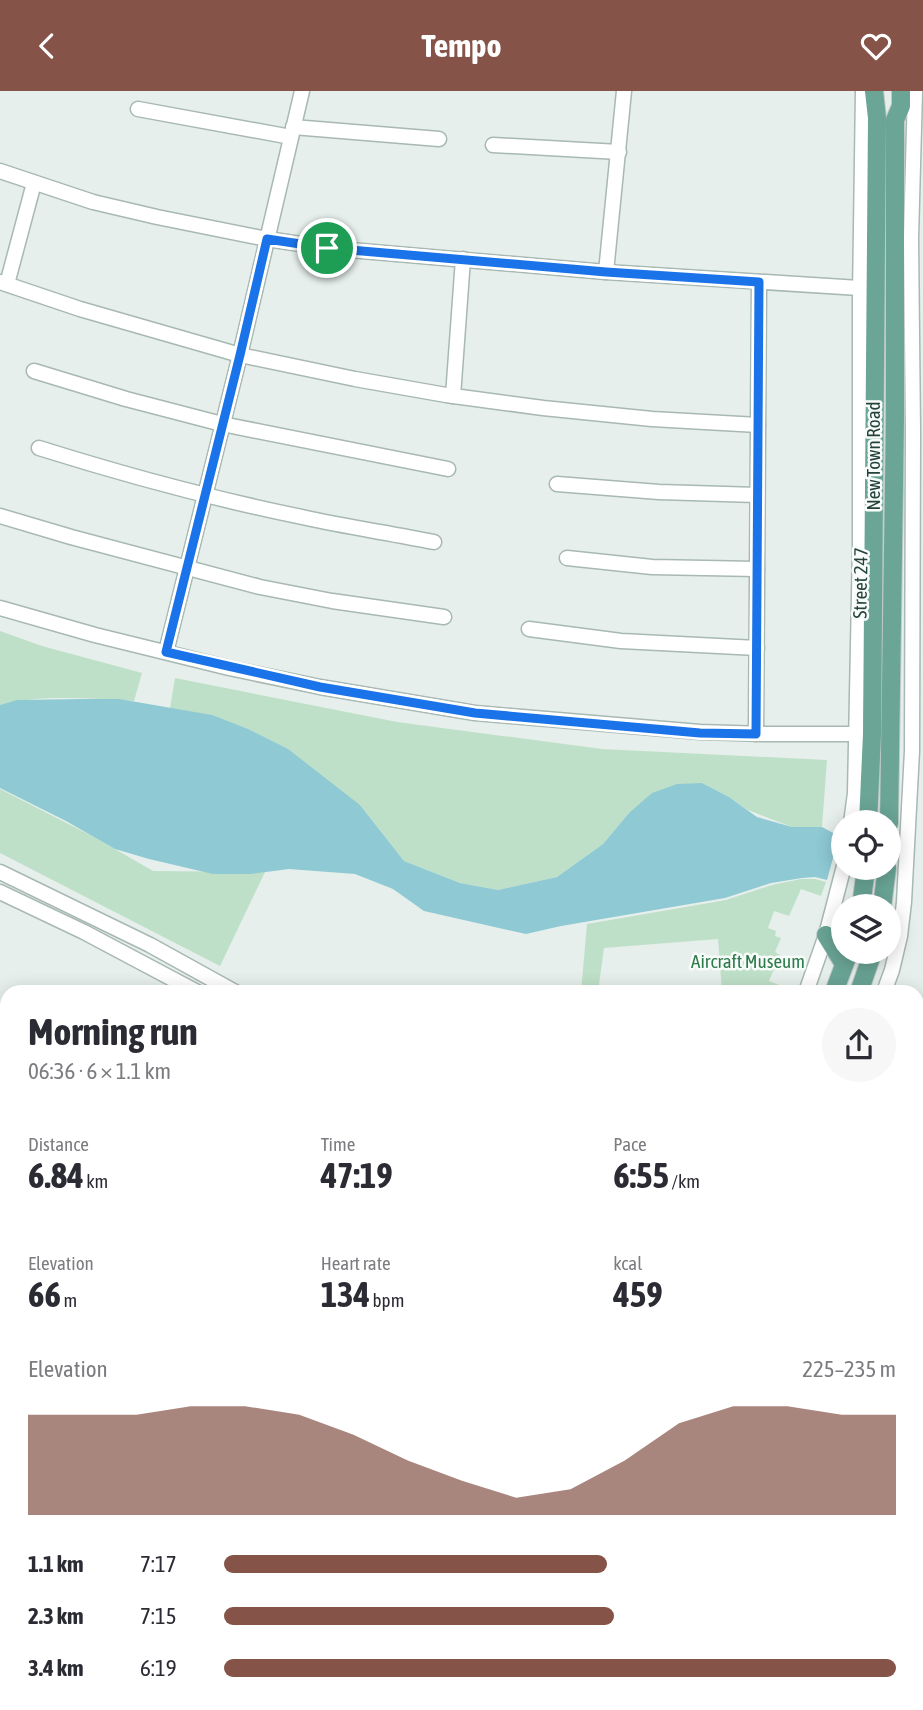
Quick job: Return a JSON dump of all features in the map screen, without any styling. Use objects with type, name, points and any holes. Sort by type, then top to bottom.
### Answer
[{"type":"main road","points":[[876,91],[886,119]]},
{"type":"main road","points":[[867,810],[864,734],[868,289],[886,119],[895,91]]},
{"type":"main road","name":"New Town Road","points":[[889,810],[893,633],[886,119],[901,106],[901,91]]},
{"type":"main road","points":[[826,935],[831,941]]},
{"type":"main road","points":[[836,985],[844,964]]},
{"type":"main road","points":[[861,985],[869,964]]},
{"type":"street","points":[[166,652],[302,91]]},
{"type":"street","points":[[606,272],[624,91]]},
{"type":"street","points":[[0,171],[93,202],[267,239],[327,248],[606,272],[868,289],[863,91]]},
{"type":"street","points":[[887,985],[900,936],[904,902],[918,635],[911,225],[915,91]]},
{"type":"street","points":[[138,109],[292,132],[439,139]]},
{"type":"street","points":[[493,145],[619,152]]},
{"type":"street","points":[[34,183],[4,283],[240,355],[355,379],[543,408],[652,419],[758,425]]},
{"type":"street","points":[[453,396],[463,259]]},
{"type":"street","points":[[756,734],[759,282]]},
{"type":"street","points":[[34,371],[222,424],[448,468]]},
{"type":"street","points":[[39,448],[102,467],[304,518],[434,541]]},
{"type":"street","points":[[557,484],[659,492],[757,495]]},
{"type":"street","points":[[0,516],[272,590],[444,617]]},
{"type":"street","points":[[567,558],[652,567],[757,569]]},
{"type":"street","points":[[0,608],[95,635],[320,687],[475,713],[700,733],[864,734],[853,810]]},
{"type":"street","points":[[529,629],[621,641],[757,647]]},
{"type":"street","points":[[893,633],[918,635]]},
{"type":"street","points":[[0,872],[149,945],[222,985]]},
{"type":"street","points":[[808,985],[826,935],[840,880]]},
{"type":"street","points":[[0,892],[84,932],[184,985]]},
{"type":"green space","points":[[0,631],[42,646],[142,673],[134,701],[50,698],[0,705]]},
{"type":"green space","points":[[175,678],[397,722],[602,749],[827,760],[822,827],[792,827],[748,810],[702,783],[629,813],[603,844],[557,877],[498,890],[460,883],[404,861],[360,805],[170,708]]},
{"type":"green space","points":[[0,789],[153,871],[265,872],[220,966],[0,853]]},
{"type":"green space","name":"Aircraft Museum","points":[[801,879],[826,882],[821,896],[801,889],[789,916],[774,911],[768,928],[776,931],[775,936],[781,938],[775,952],[780,955],[769,981],[779,985],[721,985],[718,939],[604,948],[599,985],[582,985],[587,924],[726,900]]},
{"type":"water","points":[[119,699],[212,715],[248,729],[288,749],[360,805],[404,861],[460,883],[498,890],[557,877],[603,844],[629,813],[652,793],[677,784],[702,783],[729,797],[757,817],[792,827],[822,827],[831,832],[831,865],[827,880],[815,877],[771,883],[725,898],[526,934],[424,911],[393,889],[355,874],[289,869],[250,874],[213,874],[115,849],[0,788],[0,705],[17,700]]},
{"type":"route","points":[[267,239],[327,248],[759,282],[756,734],[700,733],[475,713],[320,687],[166,652],[267,239]]}]
